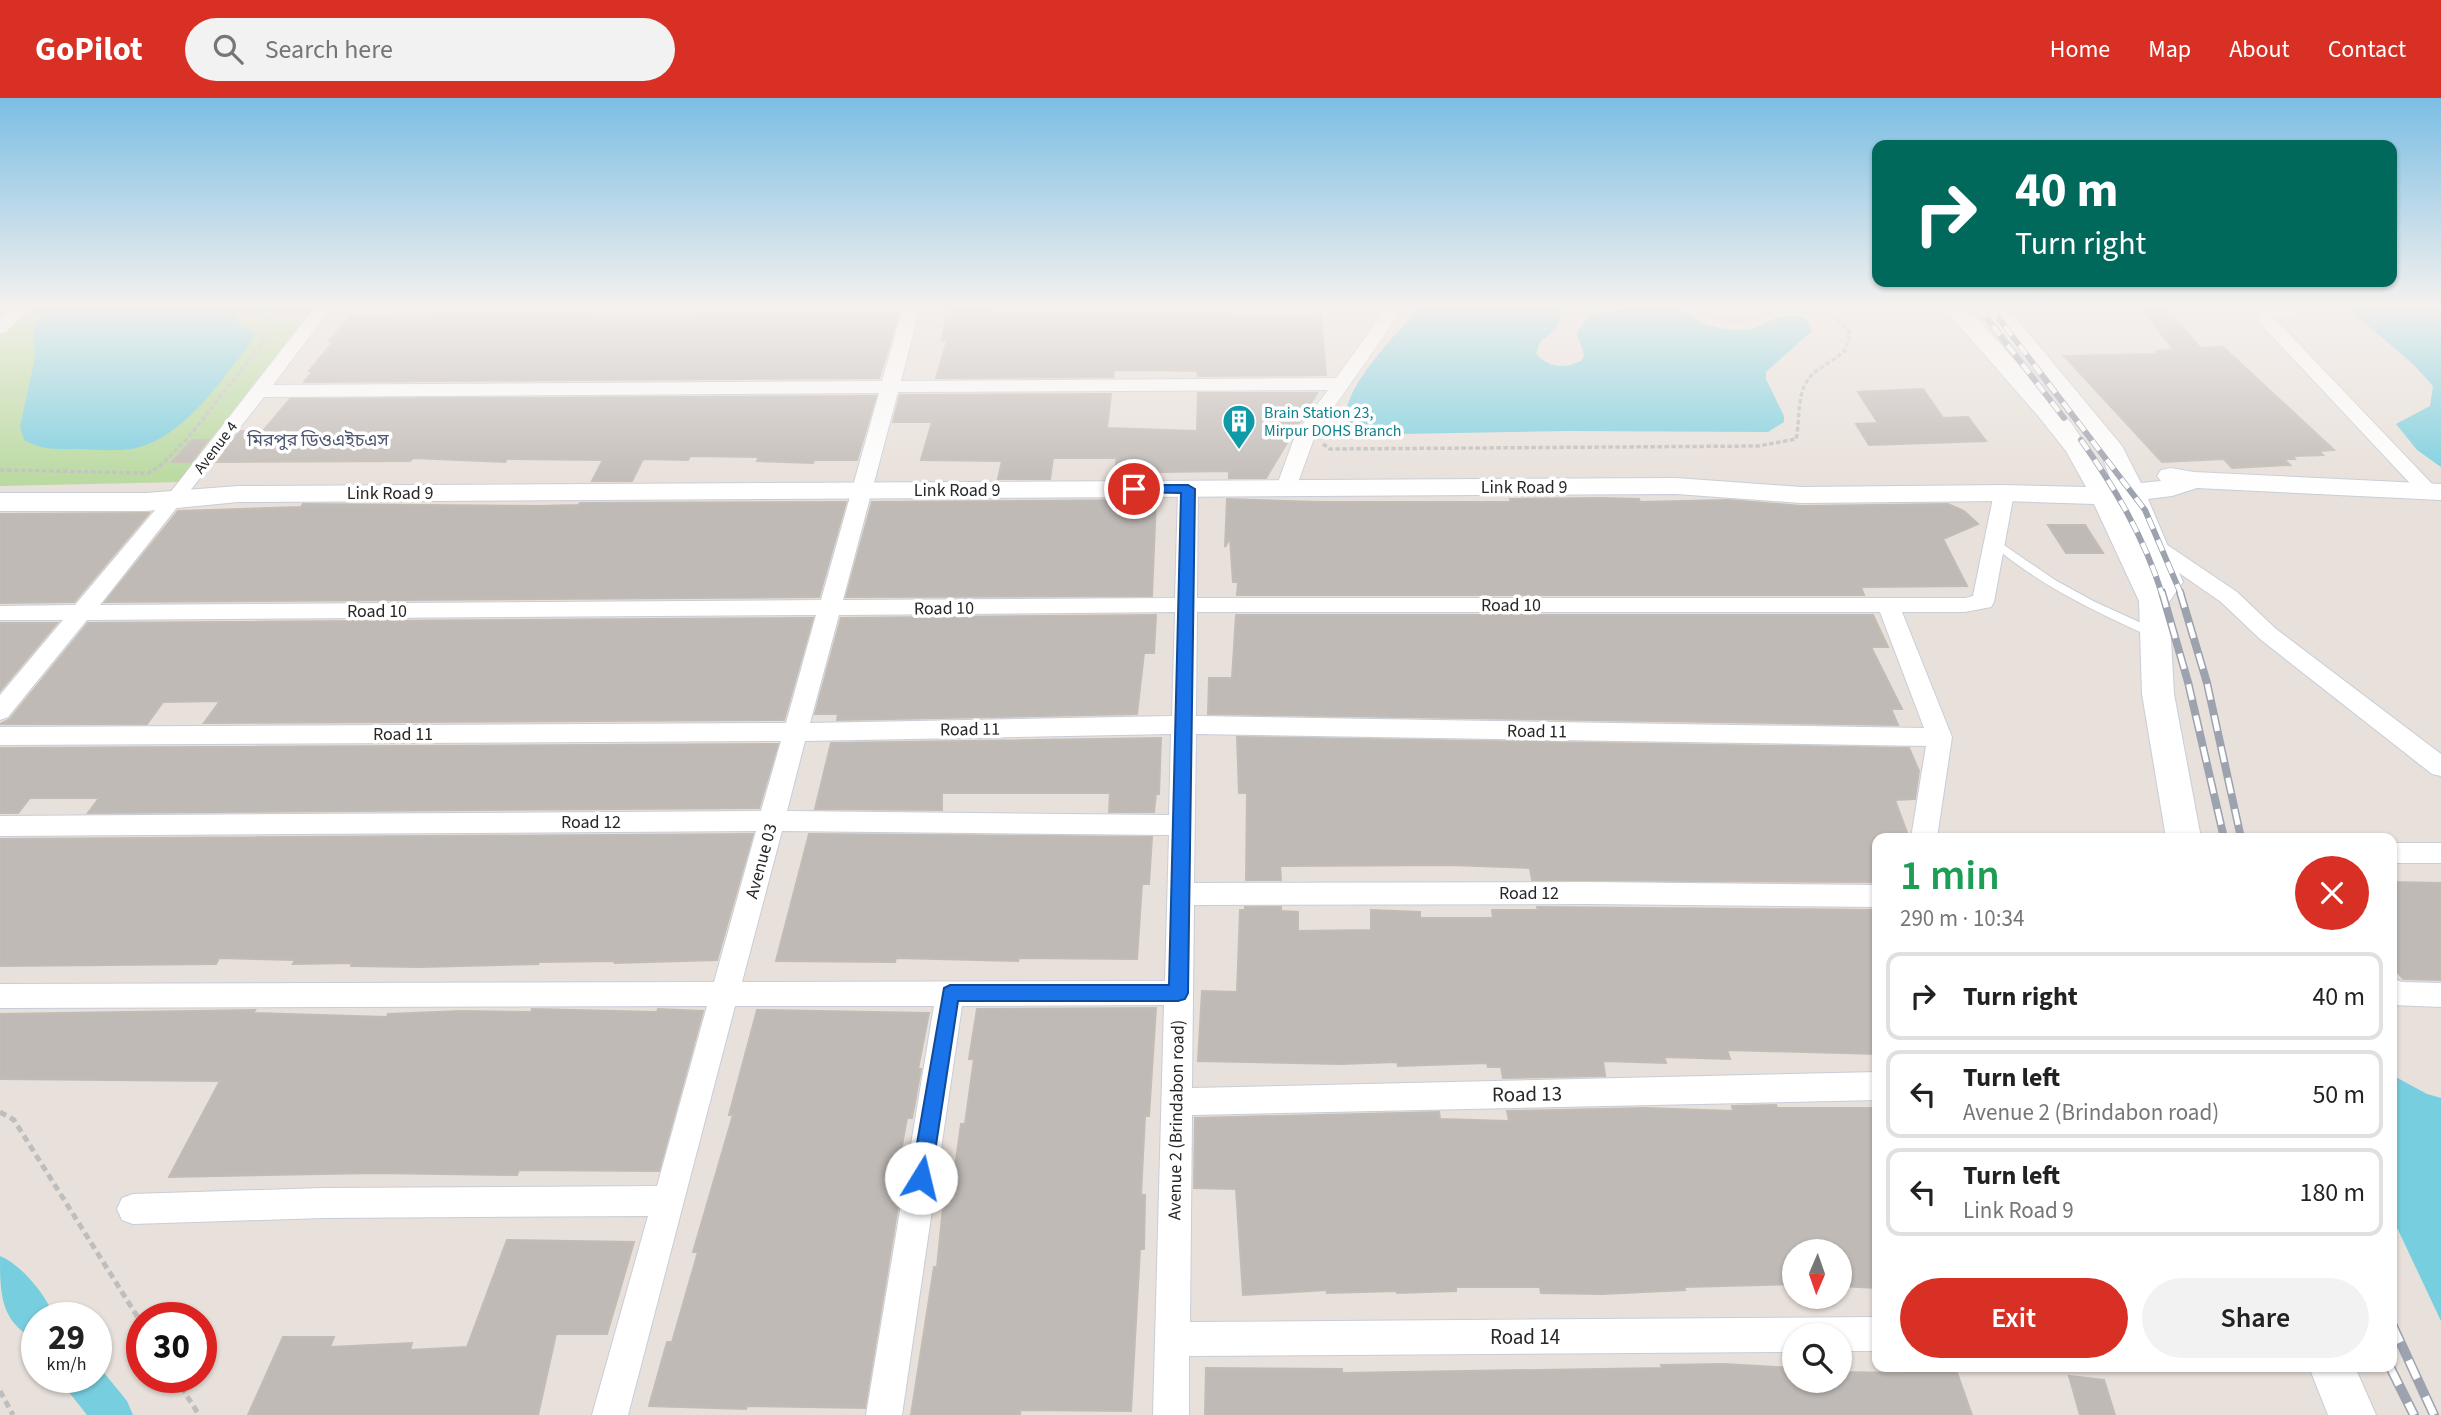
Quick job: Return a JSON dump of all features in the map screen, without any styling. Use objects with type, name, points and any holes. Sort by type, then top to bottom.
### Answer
[{"type":"main road","points":[[2008,368],[2112,484],[2155,547],[2168,582],[2154,601]]},
{"type":"main road","points":[[2044,368],[2113,452],[2112,484],[2117,522],[2139,578],[2154,601],[2158,694],[2183,833]]},
{"type":"main road","name":"Link Road 9","points":[[1676,486],[1753,476],[2112,484]]},
{"type":"main road","points":[[2112,484],[2172,488],[2194,480],[2434,491]]},
{"type":"main road","name":"Link Road 9","points":[[0,502],[180,494],[1676,486],[1801,495],[2004,493],[2112,484]]},
{"type":"main road","name":"Link Road 9","points":[[0,489],[161,486],[180,494]]},
{"type":"main road","points":[[2334,1372],[2352,1415]]},
{"type":"street","name":"Avenue 4","points":[[0,711],[180,494],[275,368]]},
{"type":"street","name":"Avenue 03","points":[[610,1415],[827,609],[895,368]]},
{"type":"street","points":[[1286,488],[1306,433],[1351,368]]},
{"type":"street","points":[[2314,368],[2434,491]]},
{"type":"street","points":[[257,391],[1340,384]]},
{"type":"street","name":"Avenue 2 (Brindabon road)","points":[[1171,1415],[1188,489]]},
{"type":"street","points":[[1995,542],[2004,493]]},
{"type":"street","name":"Road 10","points":[[0,613],[1186,605],[1965,605],[1983,602],[1995,542]]},
{"type":"street","points":[[2155,547],[2229,597],[2268,634],[2441,767]]},
{"type":"street","points":[[1888,605],[1940,737],[1925,833]]},
{"type":"street","name":"Road 11","points":[[0,736],[796,732],[1184,725],[1940,737]]},
{"type":"street","name":"Road 12","points":[[0,826],[772,821],[1182,825]]},
{"type":"street","points":[[2397,853],[2441,853]]},
{"type":"street","name":"Road 12","points":[[1180,894],[1588,892],[1872,897]]},
{"type":"street","points":[[884,1415],[950,993]]},
{"type":"street","points":[[0,996],[1178,993]]},
{"type":"street","points":[[2397,994],[2441,995]]},
{"type":"street","name":"Road 13","points":[[1177,1102],[1872,1086]]},
{"type":"street","points":[[133,1209],[323,1203],[669,1201]]},
{"type":"street","name":"Road 14","points":[[1172,1339],[1872,1334]]},
{"type":"lane","points":[[1995,542],[2052,584],[2155,634]]},
{"type":"path","points":[[0,470],[148,473],[159,467],[188,438],[242,368]]},
{"type":"path","points":[[1306,433],[1331,449],[1758,446],[1796,439],[1799,397],[1821,368]]},
{"type":"path","points":[[0,1112],[14,1120],[128,1302]]},
{"type":"path","points":[[0,1391],[13,1415]]},
{"type":"path","points":[[185,1393],[199,1415]]},
{"type":"green space","points":[[0,368],[269,368],[181,482],[0,486]]},
{"type":"water","points":[[33,368],[231,368],[184,422],[150,443],[131,449],[52,449],[24,440],[20,427]]},
{"type":"water","points":[[1368,368],[1770,368],[1766,372],[1766,379],[1784,416],[1784,422],[1768,432],[1365,432],[1354,429],[1346,421],[1347,407]]},
{"type":"water","points":[[2417,368],[2441,368],[2441,467],[2417,450],[2396,424],[2430,406],[2433,386]]},
{"type":"water","points":[[2397,1078],[2427,1094],[2441,1098],[2441,1321],[2397,1228]]},
{"type":"building","points":[[311,368],[882,368],[879,378],[304,382],[313,371],[309,371]]},
{"type":"building","points":[[939,368],[1325,368],[1326,375],[1198,376],[1197,371],[1114,370],[1113,377],[936,378]]},
{"type":"building","points":[[2076,368],[2246,368],[2334,450],[2319,451],[2323,455],[2284,459],[2290,465],[2232,468],[2224,459],[2162,462]]},
{"type":"building","points":[[1923,389],[1943,418],[1968,417],[1986,441],[1869,445],[1856,424],[1878,423],[1858,392]]},
{"type":"building","points":[[1198,393],[1317,393],[1266,478],[1229,478],[1229,471],[1158,472],[1158,478],[1113,479],[1117,458],[1053,458],[1050,479],[998,479],[1002,461],[921,460],[932,422],[893,422],[900,395],[1111,394],[1107,428],[1197,431]]},
{"type":"building","points":[[876,396],[857,460],[814,460],[813,463],[757,461],[759,457],[690,456],[688,460],[643,459],[632,481],[592,481],[603,460],[507,459],[505,462],[413,458],[410,461],[216,462],[240,431],[263,431],[290,399]]},
{"type":"building","points":[[192,440],[208,440],[191,462],[172,462]]},
{"type":"building","points":[[1227,499],[1511,502],[1510,499],[1639,499],[1640,502],[1728,500],[1801,506],[1948,504],[1964,511],[1978,524],[1943,539],[1967,586],[1861,587],[1864,595],[1237,595],[1238,582],[1233,582],[1230,538],[1225,547]]},
{"type":"building","points":[[1156,500],[1152,596],[846,597],[872,502]]},
{"type":"building","points":[[846,502],[819,597],[105,602],[178,511],[301,507],[303,504],[540,506],[580,503]]},
{"type":"building","points":[[149,513],[74,602],[0,603],[0,514]]},
{"type":"building","points":[[2048,525],[2085,525],[2103,553],[2066,553]]},
{"type":"building","points":[[1156,615],[1154,653],[1144,653],[1137,714],[837,720],[838,714],[815,714],[841,618]]},
{"type":"building","points":[[1236,615],[1873,615],[1888,647],[1871,647],[1902,709],[1891,709],[1898,725],[1208,714],[1209,678],[1232,678]]},
{"type":"building","points":[[813,618],[784,720],[204,723],[220,701],[163,702],[147,724],[0,724],[10,719],[88,623]]},
{"type":"building","points":[[0,623],[57,623],[0,691]]},
{"type":"building","points":[[1237,737],[1909,748],[1919,771],[1915,799],[1895,800],[1907,833],[1872,833],[1872,882],[1532,880],[1530,868],[1451,865],[1280,866],[1281,880],[1246,880],[1247,793],[1239,793]]},
{"type":"building","points":[[1161,738],[1159,794],[1156,794],[1154,812],[1109,812],[1110,793],[942,793],[942,810],[815,809],[831,743]]},
{"type":"building","points":[[778,744],[759,808],[88,813],[99,798],[30,798],[18,813],[0,813],[0,748]]},
{"type":"building","points":[[753,834],[717,960],[539,962],[420,967],[351,966],[352,963],[293,964],[295,960],[219,958],[216,964],[0,966],[0,839]]},
{"type":"building","points":[[809,834],[1152,837],[1149,884],[1142,884],[1137,959],[1019,958],[1018,961],[896,958],[895,962],[776,961]]},
{"type":"building","points":[[2397,882],[2441,883],[2441,980],[2403,979],[2397,971]]},
{"type":"building","points":[[1245,907],[1281,907],[1281,911],[1298,912],[1298,931],[1371,930],[1371,910],[1420,912],[1420,918],[1493,918],[1492,910],[1538,910],[1537,907],[1872,910],[1872,1054],[1727,1050],[1730,1059],[1664,1057],[1666,1063],[1603,1061],[1605,1076],[1503,1078],[1501,1067],[1488,1067],[1487,1063],[1398,1066],[1397,1062],[1340,1064],[1198,1061],[1202,991],[1237,992],[1240,910],[1245,910]]},
{"type":"building","points":[[1156,1008],[1149,1116],[1145,1116],[1141,1195],[1145,1195],[1144,1249],[1140,1249],[1131,1411],[1020,1410],[1020,1415],[911,1415],[934,1267],[937,1267],[944,1197],[951,1197],[961,1124],[965,1124],[974,1059],[969,1059],[977,1009]]},
{"type":"building","points":[[532,1009],[703,1011],[659,1171],[519,1170],[517,1175],[375,1173],[169,1177],[220,1081],[0,1079],[0,1014],[255,1010],[253,1013],[387,1017],[388,1014],[462,1011],[531,1012]]},
{"type":"building","points":[[757,1010],[929,1013],[912,1118],[907,1118],[892,1200],[899,1200],[865,1408],[747,1406],[746,1409],[649,1406],[667,1342],[672,1342],[698,1252],[693,1252],[733,1115],[729,1115]]},
{"type":"building","points":[[1732,1106],[1872,1108],[1872,1288],[1852,1287],[1852,1239],[1782,1239],[1782,1284],[1684,1287],[1685,1290],[1602,1294],[1541,1293],[1540,1287],[1456,1287],[1456,1291],[1327,1293],[1327,1290],[1243,1295],[1236,1189],[1194,1188],[1195,1118],[1439,1112],[1440,1119],[1509,1121],[1507,1111],[1645,1108],[1733,1111]]},
{"type":"building","points":[[507,1240],[634,1242],[607,1334],[556,1334],[538,1415],[248,1415],[283,1337],[334,1337],[330,1347],[412,1343],[410,1350],[467,1347]]},
{"type":"building","points":[[1724,1364],[1782,1367],[1782,1393],[1852,1393],[1852,1372],[1957,1372],[1972,1415],[1205,1415],[1206,1368],[1342,1369],[1342,1373],[1662,1368],[1661,1365]]},
{"type":"building","points":[[2069,1376],[2104,1380],[2115,1415],[2080,1415]]},
{"type":"waterway","points":[[0,1275],[22,1302]]},
{"type":"waterway","points":[[95,1393],[113,1415]]},
{"type":"railway","points":[[2026,368],[2064,418]]},
{"type":"railway","points":[[2037,368],[2145,510],[2181,594]]},
{"type":"railway","points":[[2081,440],[2127,514],[2147,553],[2162,594]]},
{"type":"railway","points":[[2162,592],[2188,682],[2223,833]]},
{"type":"railway","points":[[2180,592],[2207,683],[2240,833]]},
{"type":"railway","points":[[2397,1335],[2434,1415]]},
{"type":"railway","points":[[2392,1372],[2414,1415]]},
{"type":"place","name":"Brain Station 23, Mirpur DOHS Branch","points":[[1239,451]]},
{"type":"district","name":"মিরপুর ডিওএইচএস","points":[[318,440]]},
{"type":"route","points":[[921,1178],[950,993],[1178,993],[1188,489],[1134,489]]}]
